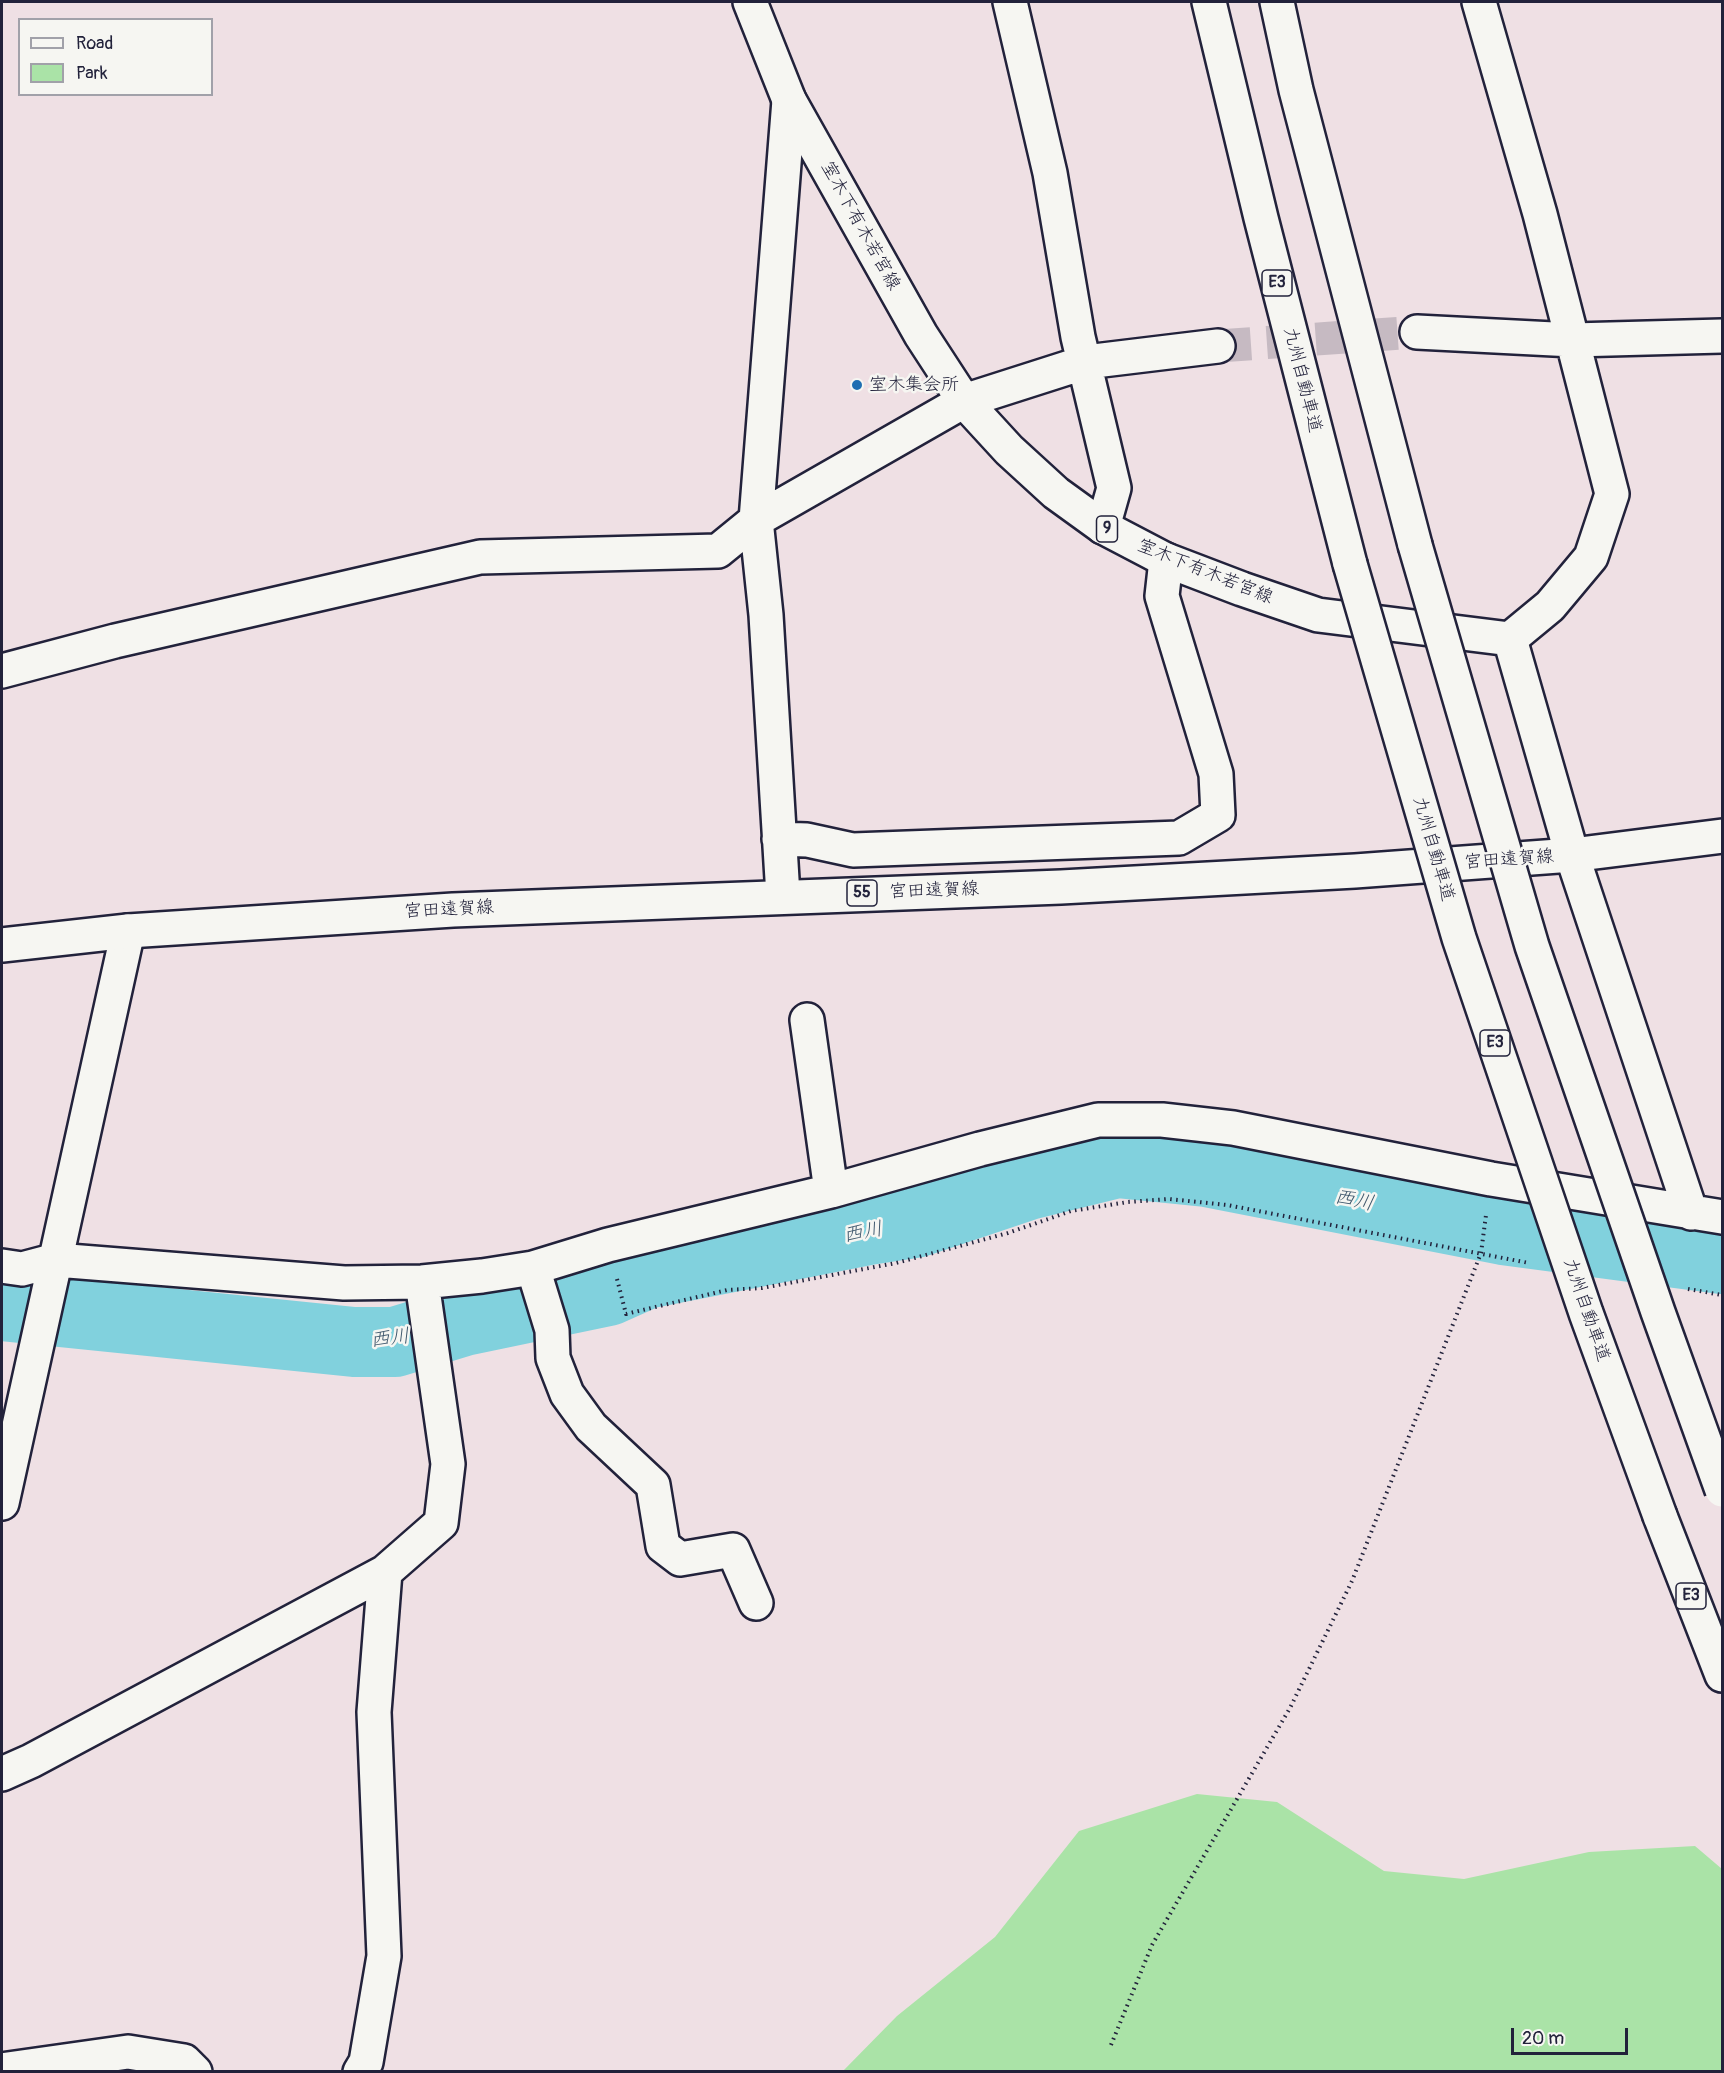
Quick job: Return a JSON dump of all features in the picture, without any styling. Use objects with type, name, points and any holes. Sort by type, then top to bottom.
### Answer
[{"type":"main road","name":"室木下有木若宮線","points":[[750,2],[789,100],[921,335],[964,401],[1009,450],[1056,493],[1102,526],[1166,560],[1318,615],[1510,639]]},
{"type":"main road","points":[[1010,2],[1050,173],[1078,337],[1086,362],[1114,488],[1102,526]]},
{"type":"main road","name":"九州自動車道","points":[[1209,2],[1264,230],[1350,564],[1459,938],[1587,1313],[1660,1516],[1722,1675]]},
{"type":"main road","points":[[1277,2],[1296,90],[1415,545],[1532,946],[1722,1490]]},
{"type":"main road","points":[[1479,2],[1573,340],[1612,494],[1591,557],[1550,606],[1510,639],[1572,855],[1691,1213]]},
{"type":"main road","points":[[783,896],[766,615],[756,520],[789,100]]},
{"type":"main road","points":[[1418,333],[1573,340],[1722,336]]},
{"type":"main road","points":[[2,671],[115,641],[480,557],[718,551],[756,520],[964,401],[1086,362],[1218,346]]},
{"type":"main road","points":[[779,839],[807,840],[853,850],[1179,838],[1218,815],[1216,774],[1162,596],[1166,560]]},
{"type":"main road","name":"宮田遠賀線","points":[[2,945],[128,931],[453,910],[1073,887],[1572,855],[1722,836]]},
{"type":"main road","points":[[2,1503],[128,931]]},
{"type":"main road","points":[[807,1020],[831,1191]]},
{"type":"main road","points":[[2,1266],[22,1269],[56,1260],[344,1283],[422,1282],[482,1276],[533,1268],[608,1245],[831,1191],[980,1149],[1098,1120],[1162,1120],[1233,1128],[1491,1179],[1722,1217]]},
{"type":"main road","points":[[533,1268],[552,1330],[554,1358],[567,1394],[591,1427],[653,1485],[663,1546],[680,1559],[733,1550],[756,1603]]},
{"type":"main road","points":[[2,1774],[32,1761],[385,1572],[441,1523],[448,1464],[422,1282]]},
{"type":"main road","points":[[360,2072],[366,2062],[384,1956],[374,1712],[385,1572]]},
{"type":"main road","points":[[2,2070],[128,2052],[184,2061],[195,2072]]},
{"type":"path","points":[[626,1314],[727,1290],[762,1288],[896,1263],[1008,1233],[1071,1211],[1128,1202],[1169,1199],[1227,1205],[1530,1263]]},
{"type":"path","points":[[1111,2045],[1152,1945],[1290,1708],[1352,1581],[1481,1252]]},
{"type":"path","points":[[1684,1289],[1722,1295]]},
{"type":"green space","points":[[1197,1794],[1277,1802],[1384,1871],[1464,1879],[1589,1852],[1695,1846],[1722,1869],[1722,2071],[843,2071],[897,2016],[995,1937],[1079,1831]]},
{"type":"waterway","name":"西川","points":[[2,1306],[354,1342],[395,1342],[464,1321],[608,1291],[646,1274],[915,1223],[1028,1185],[1117,1163],[1206,1172],[1503,1230],[1722,1259]]},
{"type":"tunnel","points":[[1218,346],[1417,332]]},
{"type":"place","name":"室木集会所","points":[[857,385]]}]
